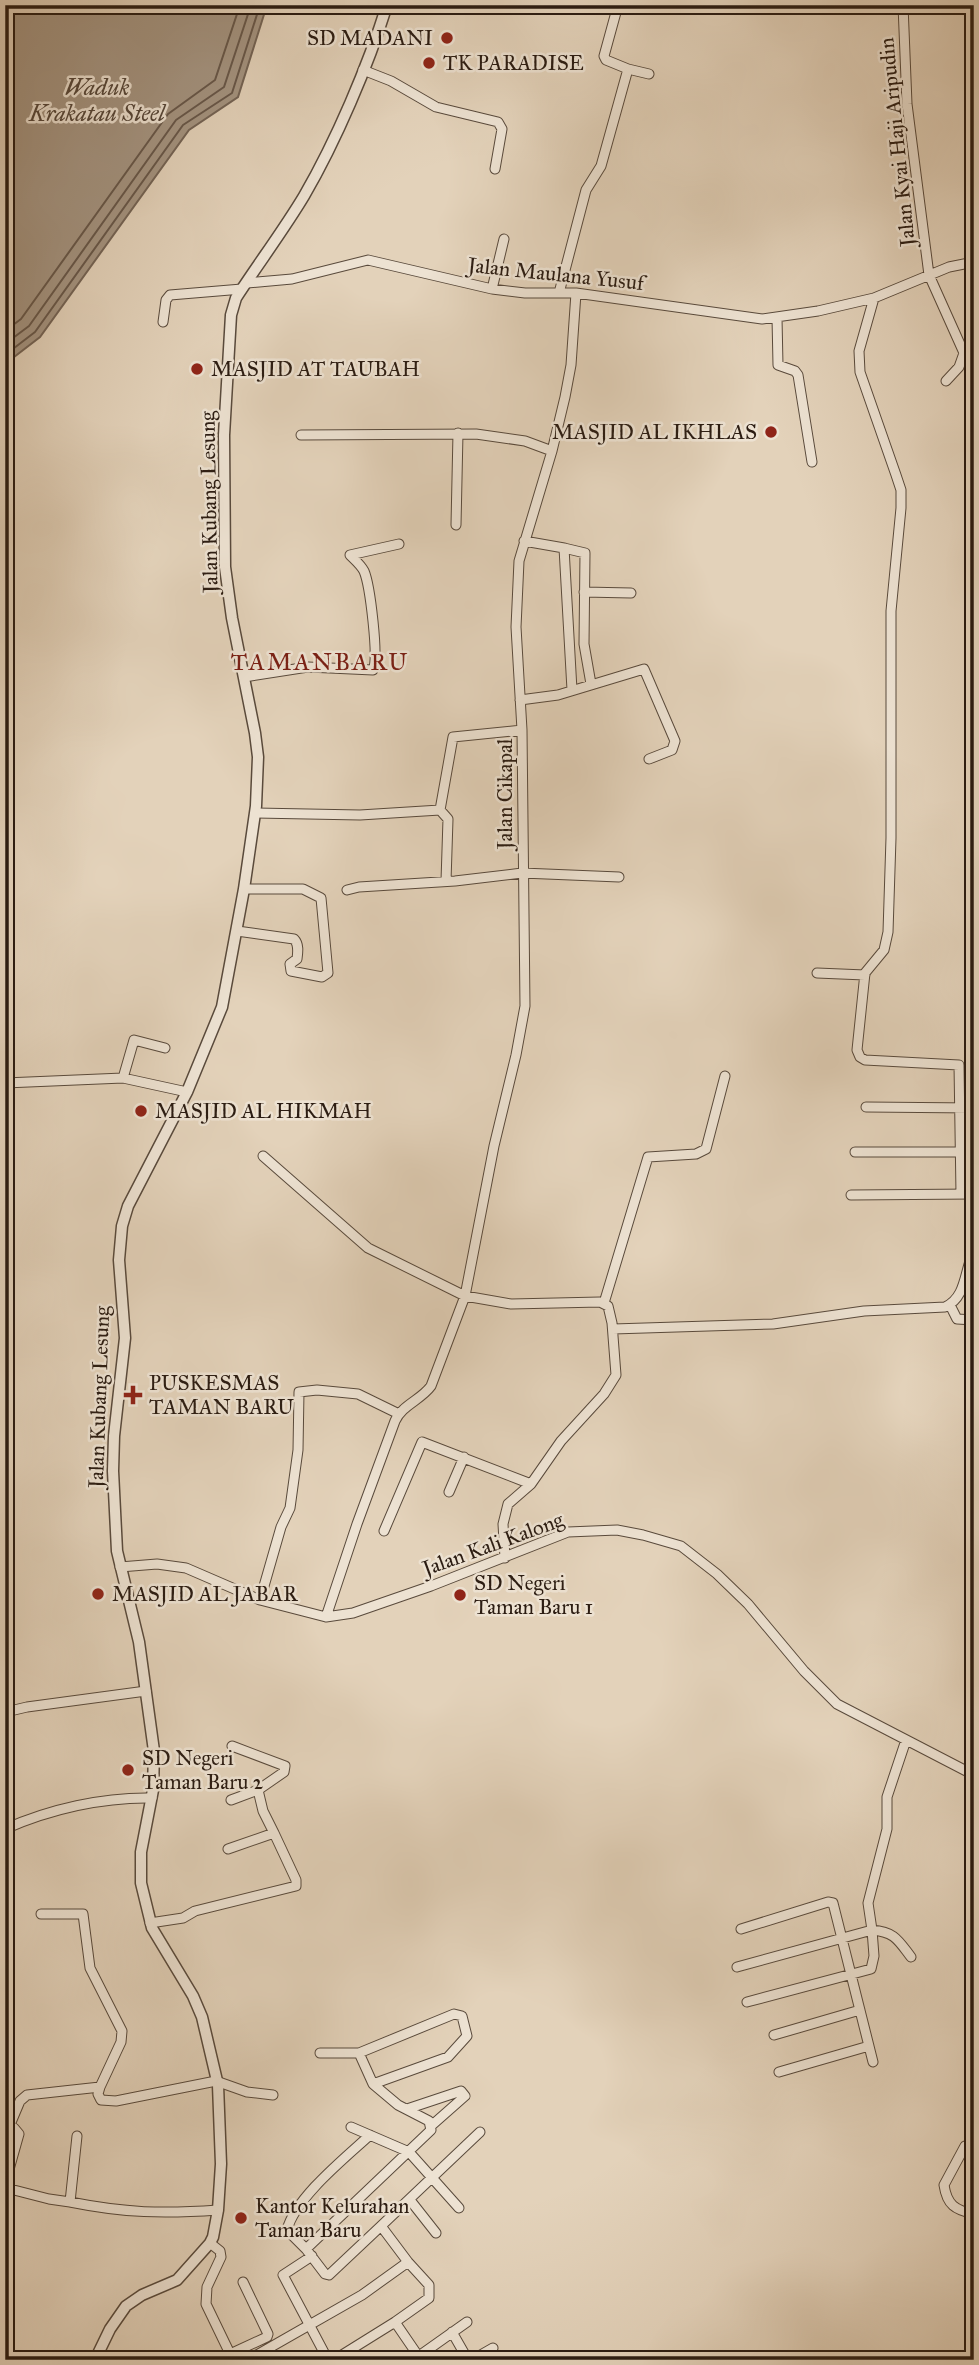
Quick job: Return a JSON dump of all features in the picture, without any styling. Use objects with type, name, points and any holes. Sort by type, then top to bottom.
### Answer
[{"type":"street","name":"Jalan Kubang Lesung","points":[[94,2360],[126,2306],[142,2295],[177,2280],[210,2244],[214,2237],[218,2210],[220,2116],[208,2039],[193,1996],[158,1941],[150,1923],[141,1882],[141,1852],[152,1798],[154,1751],[137,1632],[120,1567],[116,1537],[113,1452],[124,1361],[124,1312],[119,1260],[122,1226],[138,1186],[187,1092],[222,1007],[256,813],[258,757],[228,598],[224,526],[224,435],[231,315],[233,305],[244,286],[305,195],[363,70],[387,5]]},
{"type":"street","points":[[618,5],[604,57],[628,69],[649,74]]},
{"type":"street","name":"Jalan Kyai Haji Aripudin","points":[[903,5],[907,104],[929,275],[964,353],[959,367],[946,382]]},
{"type":"street","points":[[559,293],[586,190],[601,166],[628,69]]},
{"type":"street","points":[[363,70],[391,80],[436,107],[500,123],[502,129],[495,169]]},
{"type":"street","points":[[492,289],[504,239]]},
{"type":"street","name":"Jalan Maulana Yusuf","points":[[163,322],[166,300],[170,295],[292,279],[368,260],[492,289],[525,293],[576,293],[675,305],[740,317],[777,318],[874,298],[906,287],[948,267],[974,262]]},
{"type":"street","name":"Jalan Cikapal","points":[[399,1414],[422,1398],[431,1386],[465,1296],[525,1006],[522,730],[516,628],[519,561],[552,451],[571,365],[576,293]]},
{"type":"street","points":[[874,298],[859,351],[860,372],[897,475],[901,490],[901,508],[891,611],[891,838],[888,932],[884,950],[865,975],[857,1050],[865,1060],[959,1065],[961,1194]]},
{"type":"street","points":[[777,318],[778,365],[795,371],[798,375],[812,462]]},
{"type":"street","points":[[456,525],[458,433]]},
{"type":"street","points":[[301,435],[458,433],[525,440],[552,451]]},
{"type":"street","points":[[524,541],[585,553],[584,648],[591,684]]},
{"type":"street","points":[[244,677],[308,667],[373,670],[376,665],[375,642],[369,588],[362,568],[350,555],[399,544]]},
{"type":"street","points":[[564,548],[572,690]]},
{"type":"street","points":[[584,592],[631,593]]},
{"type":"street","points":[[520,700],[558,695],[640,668],[646,670],[676,741],[672,750],[649,759]]},
{"type":"street","points":[[440,810],[453,737],[522,730]]},
{"type":"street","points":[[256,813],[360,815],[440,810],[448,818],[446,881]]},
{"type":"street","points":[[347,890],[375,885],[522,873],[619,877]]},
{"type":"street","points":[[237,931],[294,939],[298,958],[290,964],[291,971],[322,977],[328,973],[321,898],[303,889],[244,889]]},
{"type":"street","points":[[817,973],[865,975]]},
{"type":"street","points":[[123,1077],[135,1040],[165,1048]]},
{"type":"street","points":[[604,1303],[648,1157],[696,1154],[706,1149],[725,1076]]},
{"type":"street","points":[[5,1083],[123,1077],[187,1092]]},
{"type":"street","points":[[866,1107],[974,1108]]},
{"type":"street","points":[[855,1152],[974,1152]]},
{"type":"street","points":[[262,1156],[368,1248],[465,1296],[511,1304],[604,1303]]},
{"type":"street","points":[[851,1195],[974,1195]]},
{"type":"street","points":[[613,1329],[773,1324],[864,1311],[950,1305],[969,1283],[974,1251]]},
{"type":"street","points":[[505,1558],[504,1513],[513,1497],[531,1484],[561,1441],[613,1381],[617,1371],[610,1310],[604,1303]]},
{"type":"street","points":[[950,1305],[957,1319],[974,1320]]},
{"type":"street","points":[[260,1600],[281,1527],[290,1508],[298,1450],[299,1392],[358,1394],[399,1414],[361,1511],[326,1617]]},
{"type":"street","points":[[384,1531],[421,1443],[531,1484]]},
{"type":"street","points":[[449,1492],[464,1457]]},
{"type":"street","name":"Jalan Kali Kalong","points":[[120,1567],[157,1564],[186,1568],[260,1600],[326,1617],[353,1613],[505,1558],[568,1532],[617,1530],[643,1535],[681,1546],[717,1574],[748,1604],[837,1704],[974,1775]]},
{"type":"street","points":[[10,1711],[146,1691]]},
{"type":"street","points":[[747,2002],[851,1975],[871,1969],[874,1965],[869,1903],[887,1829],[887,1797],[906,1740]]},
{"type":"street","points":[[231,1800],[258,1790],[284,1772],[285,1766],[232,1746]]},
{"type":"street","points":[[150,1923],[183,1918],[195,1911],[294,1887],[296,1880],[263,1811],[258,1790]]},
{"type":"street","points":[[5,1829],[37,1817],[110,1798],[152,1798]]},
{"type":"street","points":[[228,1849],[274,1833]]},
{"type":"street","points":[[741,1929],[828,1902],[835,1906],[873,2062]]},
{"type":"street","points":[[41,1914],[83,1914],[90,1968],[122,2031],[121,2042],[100,2087],[99,2097],[107,2102],[216,2081],[247,2092],[273,2095]]},
{"type":"street","points":[[737,1966],[872,1930],[887,1931],[894,1935],[911,1957]]},
{"type":"street","points":[[774,2035],[860,2010]]},
{"type":"street","points":[[320,2053],[359,2053],[454,2014],[462,2016],[467,2036],[451,2055],[373,2084]]},
{"type":"street","points":[[779,2072],[869,2046]]},
{"type":"street","points":[[359,2053],[373,2084],[431,2126]]},
{"type":"street","points":[[100,2087],[27,2095],[20,2101],[7,2127],[14,2128],[19,2134],[6,2180],[7,2186],[29,2195],[124,2211],[153,2214],[218,2210]]},
{"type":"street","points":[[381,2226],[429,2285],[429,2298],[395,2322],[331,2360],[309,2326],[283,2275],[428,2135],[431,2126],[466,2096],[461,2091],[407,2109]]},
{"type":"street","points":[[351,2127],[410,2152],[459,2208]]},
{"type":"street","points":[[370,2135],[326,2176],[294,2211],[287,2230],[309,2252],[325,2274],[329,2275],[480,2132]]},
{"type":"street","points":[[71,2202],[77,2136]]},
{"type":"street","points":[[965,2146],[944,2185],[950,2204],[957,2210],[974,2214]]},
{"type":"street","points":[[410,2200],[436,2233]]},
{"type":"street","points":[[210,2244],[220,2251],[221,2256],[207,2287],[206,2304],[231,2357],[268,2334],[243,2281]]},
{"type":"street","points":[[248,2360],[362,2295],[408,2262]]},
{"type":"street","points":[[395,2322],[420,2358],[467,2322]]},
{"type":"street","points":[[452,2332],[470,2360],[493,2348]]},
{"type":"water","name":"Waduk Krakatau Steel","points":[[5,5],[267,5],[238,97],[189,130],[40,337],[5,364]]},
{"type":"place","name":"SD MADANI","points":[[447,38]]},
{"type":"place","name":"TK PARADISE","points":[[429,63]]},
{"type":"place","name":"MASJID AT TAUBAH","points":[[197,369]]},
{"type":"place","name":"MASJID AL IKHLAS","points":[[771,432]]},
{"type":"place","name":"MASJID AL HIKMAH","points":[[141,1111]]},
{"type":"place","name":"PUSKESMAS TAMAN BARU","points":[[133,1395]]},
{"type":"place","name":"MASJID AL JABAR","points":[[98,1594]]},
{"type":"place","name":"SD Negeri Taman Baru 1","points":[[460,1595]]},
{"type":"place","name":"SD Negeri Taman Baru 2","points":[[128,1770]]},
{"type":"place","name":"Kantor Kelurahan Taman Baru","points":[[241,2218]]},
{"type":"district","name":"TAMANBARU","points":[[320,662]]}]
